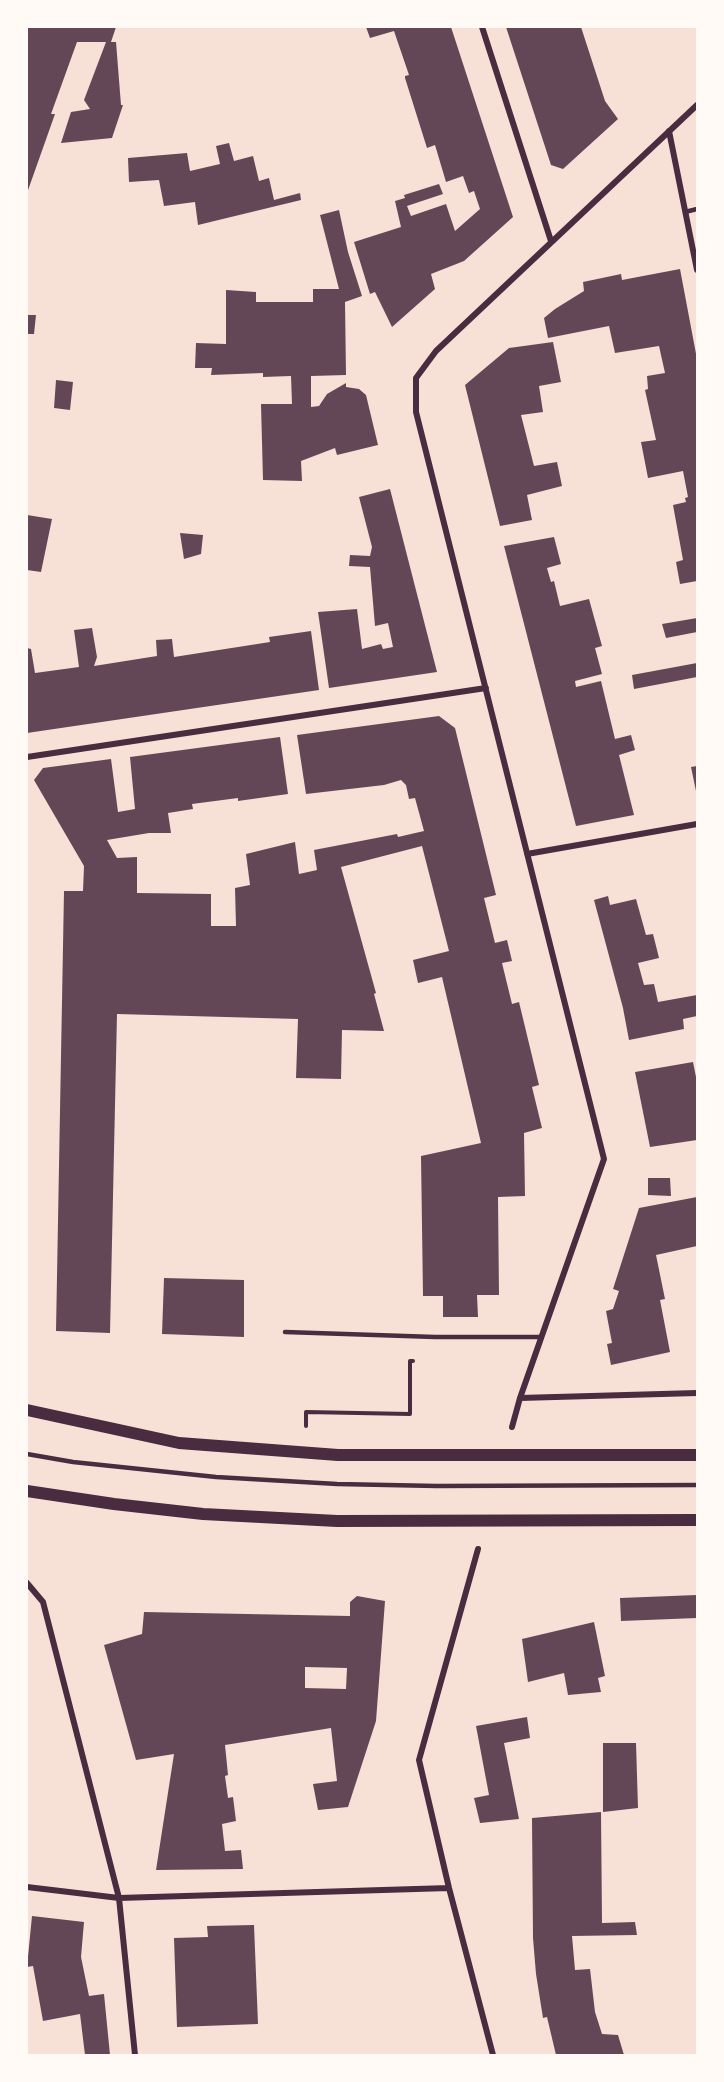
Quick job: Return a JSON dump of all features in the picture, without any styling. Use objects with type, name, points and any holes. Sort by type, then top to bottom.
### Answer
[{"type":"main road","points":[[27,1410],[179,1443],[338,1455],[697,1455]]},
{"type":"main road","points":[[27,1491],[203,1514],[337,1521],[697,1520]]},
{"type":"street","points":[[482,27],[551,241]]},
{"type":"street","points":[[512,1427],[520,1398],[604,1159],[416,412],[416,378],[436,351],[697,105]]},
{"type":"street","points":[[669,131],[697,270]]},
{"type":"street","points":[[27,757],[486,688]]},
{"type":"street","points":[[527,854],[697,824]]},
{"type":"street","points":[[520,1398],[697,1393]]},
{"type":"street","points":[[478,1550],[419,1760],[492,2055]]},
{"type":"street","points":[[27,1583],[43,1602],[119,1898],[135,2055]]},
{"type":"street","points":[[27,1887],[119,1898],[449,1888]]},
{"type":"lane","points":[[685,212],[697,209]]},
{"type":"lane","points":[[285,1332],[435,1337],[541,1337]]},
{"type":"lane","points":[[27,1454],[73,1462],[216,1477],[337,1484],[697,1485]]},
{"type":"path","points":[[306,1412],[410,1414],[410,1361],[421,1361]]},
{"type":"building","points":[[27,27],[116,27],[111,42],[116,42],[121,105],[123,105],[112,138],[61,143],[71,112],[90,109],[84,100],[106,42],[77,42],[51,114],[55,114],[27,193]]},
{"type":"building","points":[[366,27],[451,27],[513,217],[464,261],[431,274],[435,289],[392,327],[375,292],[370,294],[354,242],[401,227],[395,201],[405,198],[404,195],[439,184],[443,194],[407,206],[411,216],[446,204],[455,231],[480,209],[474,191],[469,193],[463,176],[446,182],[435,145],[427,148],[405,78],[409,75],[394,31],[370,38]]},
{"type":"building","points":[[506,27],[581,27],[605,101],[618,119],[563,169],[551,165]]},
{"type":"building","points":[[229,143],[234,161],[253,156],[259,181],[269,178],[274,200],[300,193],[301,200],[198,225],[195,202],[164,206],[159,180],[129,182],[128,158],[187,153],[190,171],[220,164],[216,146]]},
{"type":"building","points":[[339,210],[348,252],[362,296],[345,302],[346,375],[311,376],[311,407],[319,406],[327,394],[346,383],[346,387],[359,389],[366,395],[378,445],[337,455],[335,448],[301,461],[302,481],[263,480],[261,404],[292,404],[291,376],[263,377],[263,373],[211,375],[212,368],[195,368],[196,343],[226,344],[226,290],[256,292],[256,302],[313,302],[313,289],[339,289],[320,215]]},
{"type":"building","points":[[680,269],[697,359],[697,581],[680,584],[676,562],[683,560],[673,505],[686,502],[685,498],[688,497],[683,471],[648,478],[641,442],[656,440],[645,390],[648,389],[647,376],[665,373],[659,346],[615,353],[609,326],[548,338],[544,318],[584,291],[583,282],[621,274],[622,280]]},
{"type":"building","points":[[27,315],[36,315],[34,334],[27,334]]},
{"type":"building","points":[[553,342],[561,382],[539,386],[543,412],[521,415],[534,466],[557,462],[562,486],[527,495],[532,520],[500,526],[465,385],[509,348]]},
{"type":"building","points":[[56,380],[73,382],[70,410],[54,408]]},
{"type":"building","points":[[390,489],[437,672],[329,688],[318,612],[357,609],[362,649],[381,644],[383,649],[393,647],[388,623],[375,626],[370,567],[349,566],[350,555],[370,556],[372,547],[359,497]]},
{"type":"building","points":[[27,515],[52,519],[41,572],[27,570]]},
{"type":"building","points":[[180,533],[203,535],[201,554],[184,559]]},
{"type":"building","points":[[554,537],[561,564],[547,568],[551,582],[554,581],[560,606],[589,599],[602,646],[595,648],[602,674],[575,681],[576,687],[601,681],[615,739],[631,735],[635,750],[619,755],[634,815],[576,826],[504,546]]},
{"type":"building","points":[[697,618],[697,632],[666,638],[662,624]]},
{"type":"building","points":[[92,628],[97,657],[94,666],[157,656],[156,640],[172,639],[174,657],[270,642],[269,637],[311,631],[319,690],[27,733],[27,648],[31,649],[35,673],[79,667],[74,630]]},
{"type":"building","points":[[697,663],[697,677],[634,689],[632,675]]},
{"type":"building","points":[[439,716],[455,728],[496,895],[484,898],[495,943],[507,940],[512,961],[502,963],[512,1004],[519,1002],[539,1085],[532,1087],[542,1128],[524,1133],[525,1196],[498,1197],[499,1295],[477,1295],[478,1317],[443,1317],[443,1296],[423,1296],[421,1156],[481,1143],[442,977],[418,983],[413,960],[449,951],[422,846],[341,867],[376,993],[374,994],[384,1031],[342,1030],[341,1079],[296,1078],[298,1019],[117,1014],[110,1333],[56,1331],[64,891],[83,891],[84,866],[34,780],[43,768],[111,759],[118,812],[135,809],[130,757],[280,737],[288,794],[192,804],[193,809],[168,813],[171,833],[149,833],[107,840],[117,858],[137,857],[137,893],[211,894],[211,926],[236,926],[235,888],[250,885],[246,854],[295,842],[299,874],[317,870],[314,850],[424,831],[415,798],[409,799],[406,785],[401,780],[384,785],[306,794],[297,735]]},
{"type":"building","points":[[697,766],[697,791],[696,791],[691,767]]},
{"type":"building","points":[[608,896],[610,905],[636,899],[646,935],[653,934],[659,958],[638,963],[644,985],[654,984],[658,1002],[697,995],[697,1016],[683,1019],[684,1029],[629,1040],[623,1008],[594,900]]},
{"type":"building","points":[[693,1062],[697,1082],[697,1140],[650,1147],[635,1072]]},
{"type":"building","points":[[648,1178],[670,1178],[671,1196],[648,1195]]},
{"type":"building","points":[[697,1197],[697,1246],[656,1255],[665,1299],[660,1300],[670,1352],[611,1365],[607,1344],[612,1343],[606,1311],[613,1309],[619,1291],[613,1289],[639,1208]]},
{"type":"building","points":[[164,1278],[244,1280],[244,1337],[162,1334]]},
{"type":"building","points":[[697,1595],[697,1618],[621,1621],[620,1598]]},
{"type":"building","points":[[357,1596],[385,1601],[376,1721],[348,1807],[318,1810],[313,1784],[337,1781],[331,1728],[225,1745],[228,1798],[233,1797],[236,1821],[222,1824],[225,1851],[241,1850],[243,1869],[156,1870],[174,1754],[136,1760],[104,1645],[142,1634],[144,1612],[350,1616],[350,1602]],"holes":[[[305,1667],[347,1668],[346,1689],[305,1688]]]},
{"type":"building","points":[[594,1622],[605,1676],[598,1678],[601,1692],[568,1695],[564,1673],[528,1682],[522,1639]]},
{"type":"building","points":[[527,1717],[530,1738],[504,1743],[519,1819],[480,1823],[474,1798],[489,1795],[476,1726]]},
{"type":"building","points":[[603,1743],[636,1743],[638,1808],[603,1812]]},
{"type":"building","points":[[601,1812],[602,1923],[635,1922],[637,1935],[572,1936],[575,1970],[590,1969],[595,2012],[602,2034],[618,2035],[624,2055],[556,2055],[547,2017],[543,2018],[536,1974],[533,1938],[532,1818]]},
{"type":"building","points":[[32,1916],[84,1922],[81,1957],[89,1996],[104,1994],[110,2055],[85,2055],[80,2014],[43,2021],[33,1966],[27,1967]]},
{"type":"building","points":[[254,1925],[258,2024],[177,2027],[174,1938],[208,1937],[207,1926]]}]
